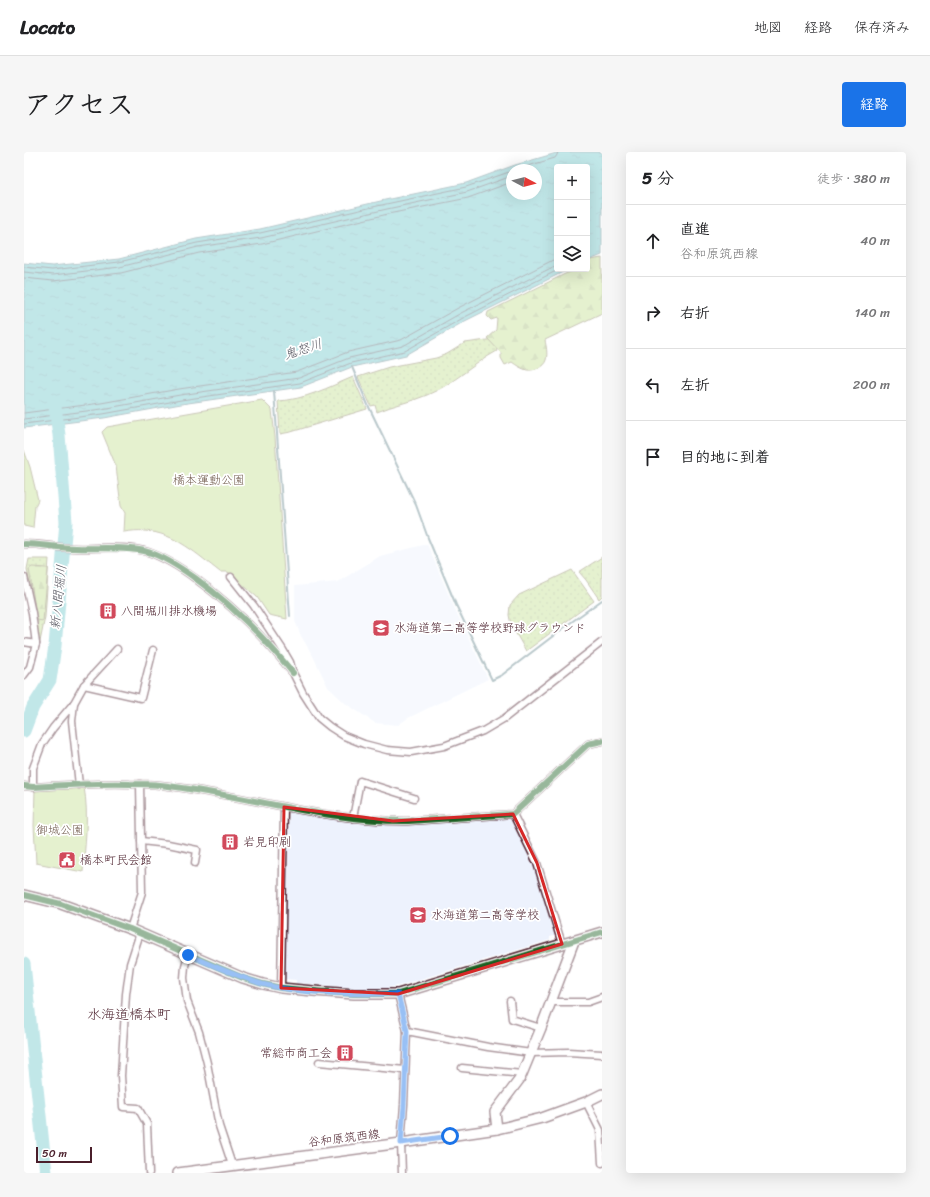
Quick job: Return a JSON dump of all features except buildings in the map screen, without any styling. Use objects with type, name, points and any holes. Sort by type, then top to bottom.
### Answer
[{"type":"street","points":[[24,544],[74,548],[133,550],[147,552],[161,557],[212,590],[238,613],[276,652],[293,673],[319,718],[344,736],[364,744],[387,750],[411,752],[444,746],[488,728],[505,718],[602,642]]},
{"type":"street","points":[[24,577],[32,613],[36,644],[30,667],[24,675]]},
{"type":"street","points":[[231,577],[254,606],[283,650],[290,662],[293,673]]},
{"type":"street","points":[[24,642],[36,644]]},
{"type":"street","points":[[117,649],[84,685],[74,703],[42,744],[33,768],[29,786],[79,784],[159,784],[219,793],[284,807],[353,818],[393,821],[513,814],[588,744],[602,741]]},
{"type":"street","points":[[84,685],[141,698],[153,650]]},
{"type":"street","points":[[74,703],[72,721],[79,784]]},
{"type":"street","points":[[353,818],[360,782],[414,798]]},
{"type":"street","points":[[130,929],[142,892],[140,784]]},
{"type":"street","points":[[281,988],[284,807]]},
{"type":"street","points":[[513,814],[537,862],[562,944]]},
{"type":"street","points":[[141,841],[168,844],[197,850],[195,863]]},
{"type":"street","points":[[24,895],[61,904],[130,929],[242,978],[281,988],[354,994],[398,994],[602,932]]},
{"type":"street","points":[[140,933],[130,964],[126,994],[121,1076],[123,1107],[138,1108],[148,1124],[149,1173]]},
{"type":"street","points":[[497,1129],[496,1112],[522,1074],[574,941]]},
{"type":"street","points":[[188,955],[184,978],[187,1001],[199,1032],[207,1063],[219,1126],[232,1166]]},
{"type":"street","points":[[398,994],[407,1031],[401,1143],[402,1173]]},
{"type":"street","points":[[551,1002],[588,1002],[602,997]]},
{"type":"street","points":[[510,1001],[512,1019],[541,1028]]},
{"type":"street","points":[[407,1031],[488,1047],[531,1053],[568,1052],[602,1054]]},
{"type":"street","points":[[320,1062],[405,1070]]},
{"type":"street","points":[[462,1068],[522,1074]]},
{"type":"street","name":"谷和原筑西線","points":[[178,1173],[497,1129],[542,1118],[586,1102],[602,1094]]},
{"type":"street","points":[[586,1102],[601,1130],[602,1163]]},
{"type":"highlighted area","points":[[284,807],[393,821],[513,814],[537,863],[562,944],[398,994],[281,988]]},
{"type":"shaded area","name":"水海道第二高等学校野球グラウンド","points":[[427,544],[454,607],[488,679],[408,718],[398,725],[375,723],[345,703],[328,687],[313,656],[301,636],[295,621],[295,586],[338,582],[380,556]]},
{"type":"shaded area","name":"水海道第二高等学校","points":[[289,810],[375,824],[511,816],[536,866],[557,935],[550,937],[550,940],[398,986],[382,989],[296,983],[296,980],[284,979]]},
{"type":"green space","points":[[602,258],[602,313],[545,340],[547,352],[546,360],[543,365],[538,368],[527,370],[512,362],[505,365],[501,358],[501,353],[487,338],[496,330],[497,318],[491,320],[487,316],[488,312],[565,274],[570,272],[590,272],[590,260]]},
{"type":"green space","points":[[494,339],[497,351],[445,386],[421,397],[377,412],[375,405],[371,406],[358,377],[389,367],[436,358],[447,354],[465,343]]},
{"type":"green space","points":[[353,377],[367,409],[280,434],[278,401],[307,396]]},
{"type":"green space","name":"橋本運動公園","points":[[262,400],[272,410],[287,619],[269,615],[257,597],[228,572],[220,572],[195,552],[176,540],[156,533],[140,531],[124,532],[125,513],[121,506],[116,466],[102,432],[107,427]]},
{"type":"green space","points":[[24,450],[38,500],[35,506],[33,528],[24,526]]},
{"type":"green space","points":[[602,557],[602,596],[599,599],[579,572]]},
{"type":"green space","points":[[29,559],[49,559],[45,617],[39,647],[35,613],[27,569]]},
{"type":"green space","points":[[32,567],[48,569],[43,621],[37,620],[29,569]]},
{"type":"green space","points":[[572,570],[594,601],[526,651],[511,625],[509,615],[510,605],[519,595]]},
{"type":"green space","name":"御城公園","points":[[84,787],[86,840],[83,872],[36,863],[34,826],[35,789]]},
{"type":"water","name":"鬼怒川","points":[[560,152],[602,152],[602,255],[590,260],[590,164],[554,164],[554,272],[563,272],[465,321],[406,355],[352,367],[301,387],[181,404],[104,418],[24,428],[24,263],[52,266],[119,259],[196,239],[260,229],[466,183],[506,168],[506,200],[542,200],[542,164],[518,164]]},
{"type":"waterway","points":[[352,367],[368,405],[416,505],[456,605],[492,680],[502,675],[602,600]]},
{"type":"waterway","points":[[274,391],[290,616]]},
{"type":"waterway","name":"新八間堀川","points":[[24,731],[33,707],[50,680],[55,646],[66,522],[59,435],[55,407]]},
{"type":"waterway","name":"新八間堀川","points":[[24,964],[46,1173]]},
{"type":"cycle path","points":[[24,544],[69,548],[131,549],[148,552],[161,557],[190,574],[235,610],[271,647],[293,673]]},
{"type":"cycle path","points":[[24,786],[33,787],[106,784],[160,785],[191,789],[345,817],[377,820],[408,821],[513,814],[588,744],[602,741]]},
{"type":"cycle path","points":[[24,895],[61,904],[130,929],[243,978],[281,988],[354,994],[398,994],[602,932]]},
{"type":"place","name":"八間堀川排水機場","points":[[108,611]]},
{"type":"place","name":"水海道第二高等学校野球グラウンド","points":[[381,628]]},
{"type":"place","name":"岩見印刷","points":[[230,842]]},
{"type":"place","name":"橋本町民会館","points":[[67,860]]},
{"type":"place","name":"水海道第二高等学校","points":[[418,915]]},
{"type":"place","name":"常総市商工会","points":[[345,1053]]},
{"type":"district","name":"水海道橋本町","points":[[129,1014]]},
{"type":"route","points":[[188,955],[242,978],[281,988],[354,994],[398,994],[407,1031],[401,1143],[450,1136]]}]
